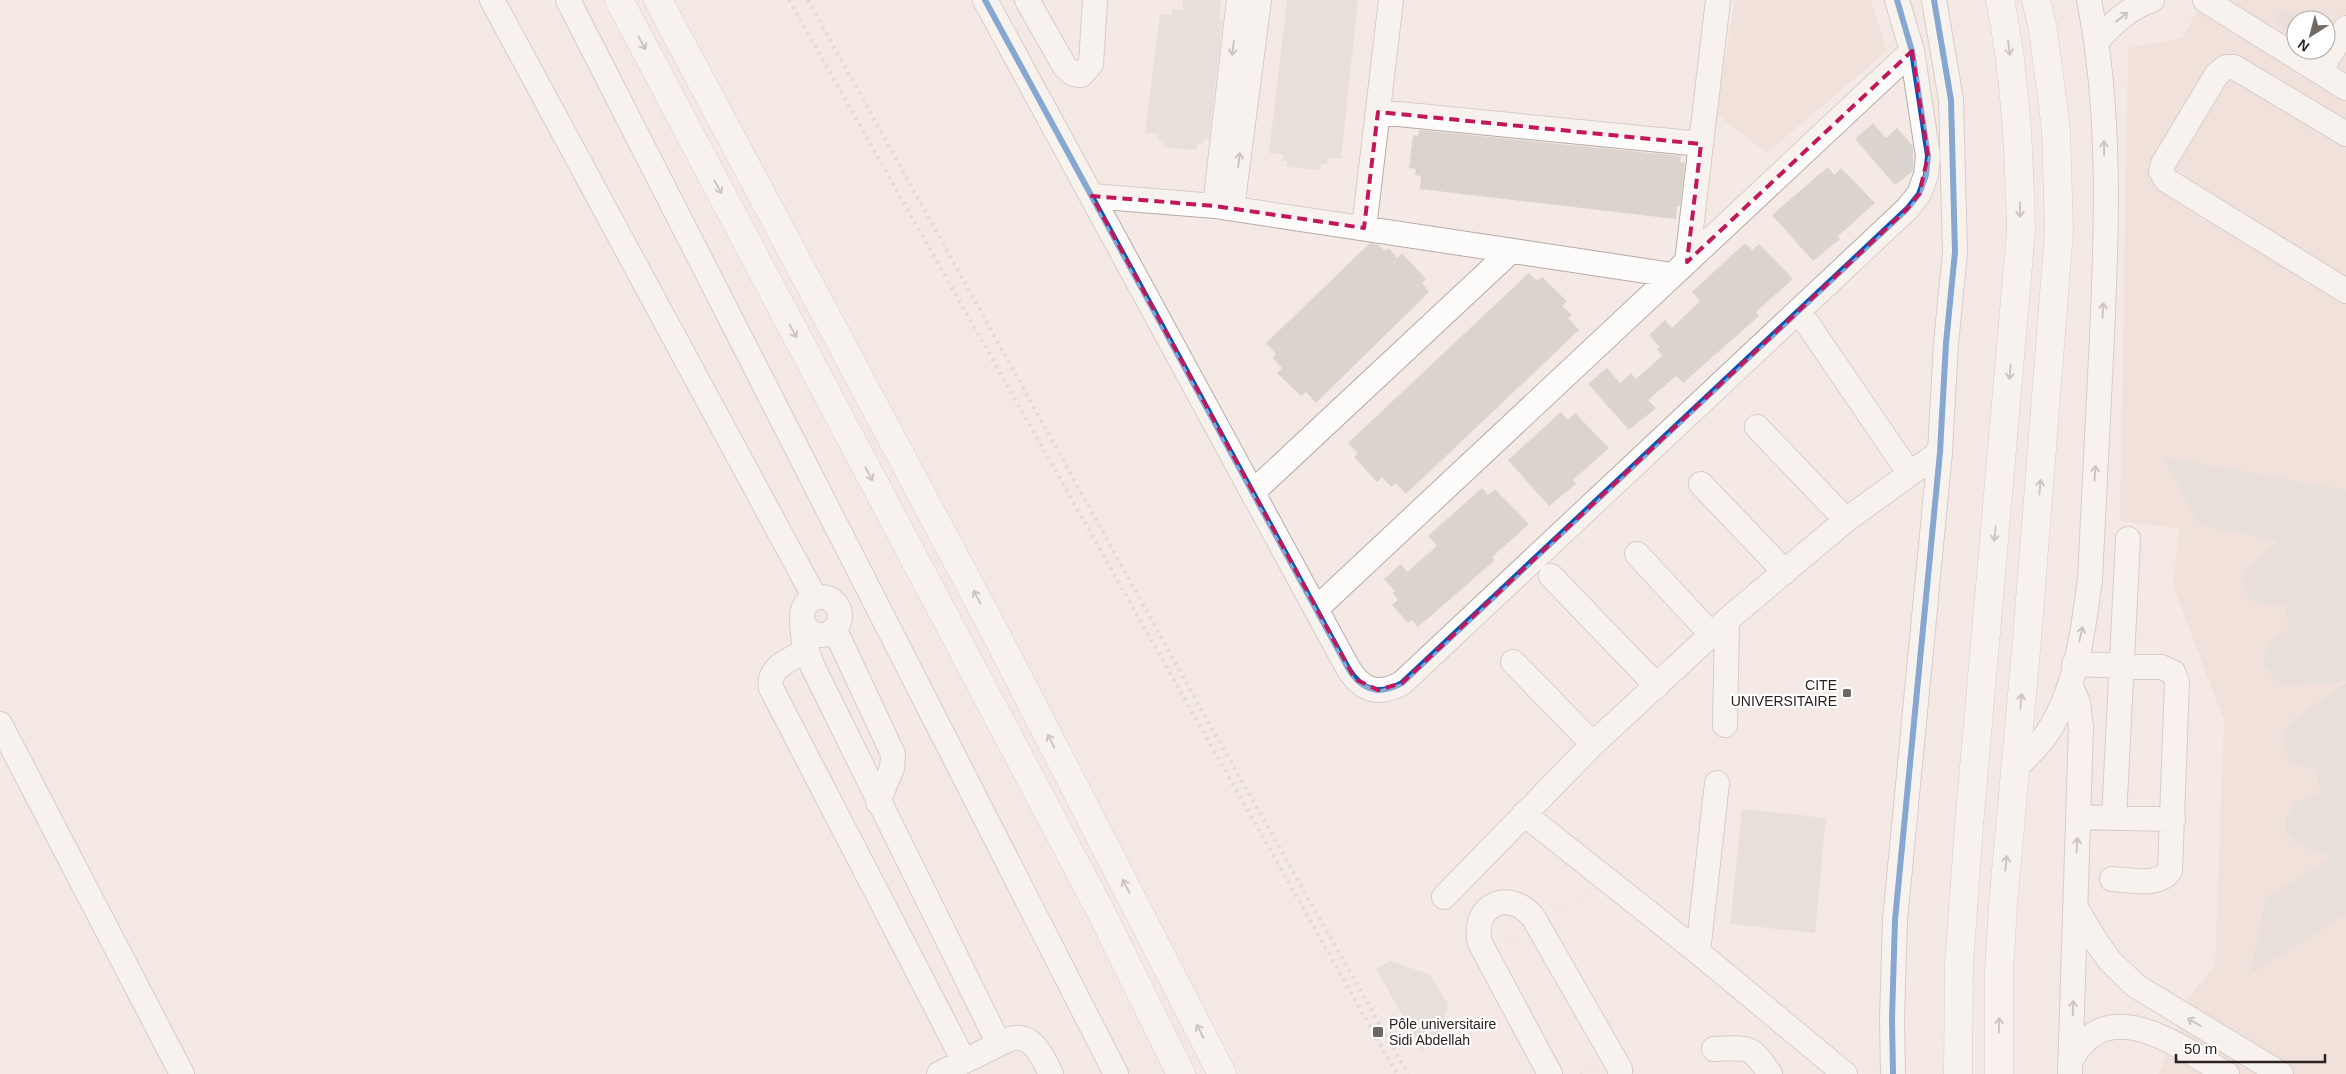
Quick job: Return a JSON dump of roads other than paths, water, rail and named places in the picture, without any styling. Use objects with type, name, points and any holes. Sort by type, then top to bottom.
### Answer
[{"type":"main road","points":[[619,0],[1098,908],[1181,1074]]},
{"type":"main road","points":[[658,0],[998,638],[1222,1074]]},
{"type":"main road","points":[[1958,1074],[1959,965],[1969,826],[2021,231],[2019,135],[2008,40],[2000,0]]},
{"type":"main road","points":[[1999,1074],[1999,972],[2059,231],[2056,130],[2043,29],[2036,0]]},
{"type":"street","points":[[492,0],[815,598]]},
{"type":"street","points":[[568,0],[1116,1074]]},
{"type":"street","points":[[985,0],[1355,679],[1365,687],[1378,690],[1391,689],[1402,683],[1907,209],[1919,194],[1926,176],[1928,156],[1912,50],[1897,0]]},
{"type":"street","points":[[1027,0],[1065,67],[1073,74],[1081,74],[1091,64],[1095,0]]},
{"type":"street","points":[[1224,207],[1239,0]]},
{"type":"street","points":[[1224,207],[1259,0]]},
{"type":"street","points":[[1364,228],[1391,0]]},
{"type":"street","points":[[1680,268],[1701,144],[1718,0]]},
{"type":"street","points":[[1892,1074],[1895,920],[1940,452],[1946,344],[1955,252],[1951,100],[1934,0]]},
{"type":"street","points":[[2015,769],[2048,732],[2072,675],[2084,624],[2090,579],[2106,236],[2104,134],[2097,41],[2089,0]]},
{"type":"street","points":[[2097,41],[2127,12],[2152,0]]},
{"type":"street","points":[[2205,0],[2346,88]]},
{"type":"street","points":[[2320,71],[2346,28]]},
{"type":"street","points":[[1316,609],[1912,50]]},
{"type":"street","points":[[2346,134],[2234,67],[2226,66],[2217,74],[2163,164],[2161,171],[2166,180],[2346,291]]},
{"type":"street","points":[[1378,112],[1701,144]]},
{"type":"street","points":[[1092,196],[1224,207],[1511,251],[1680,268]]},
{"type":"street","points":[[1253,492],[1511,251]]},
{"type":"street","points":[[1807,323],[1910,474]]},
{"type":"street","points":[[1756,427],[1846,520]]},
{"type":"street","points":[[1444,897],[1594,744],[1719,628],[1846,520],[1940,452]]},
{"type":"street","points":[[1701,484],[1785,572]]},
{"type":"street","points":[[2114,818],[2128,539]]},
{"type":"street","points":[[1637,554],[1719,628],[1725,726]]},
{"type":"street","points":[[1551,576],[1657,686]]},
{"type":"street","points":[[802,622],[805,628],[817,636],[823,636],[835,630],[840,616],[835,603],[829,599],[815,598],[803,607],[802,622],[806,651],[878,802],[999,1044]]},
{"type":"street","points":[[835,630],[893,754],[892,768],[878,802]]},
{"type":"street","points":[[806,651],[775,669],[770,678],[771,688],[964,1061]]},
{"type":"street","points":[[1512,662],[1594,744]]},
{"type":"street","points":[[2072,675],[2123,665],[2168,669],[2175,677],[2172,863],[2170,871],[2165,877],[2158,880],[2112,879]]},
{"type":"street","points":[[2070,1067],[2080,715],[2072,675]]},
{"type":"street","points":[[0,724],[182,1074]]},
{"type":"street","points":[[1698,952],[1717,783]]},
{"type":"street","points":[[1524,814],[1698,952],[1845,1074]]},
{"type":"street","points":[[2078,817],[2173,819]]},
{"type":"street","points":[[1550,1074],[1480,943],[1478,932],[1480,921],[1485,911],[1494,905],[1505,902],[1516,903],[1526,908],[1533,917],[1616,1062],[1620,1074]]},
{"type":"street","points":[[2076,908],[2110,961],[2136,986],[2281,1074]]},
{"type":"street","points":[[2145,1029],[2158,1001]]},
{"type":"street","points":[[2070,1067],[2078,1047],[2100,1031],[2124,1026],[2145,1029],[2227,1074]]},
{"type":"street","points":[[940,1074],[1012,1038],[1028,1040],[1037,1047],[1051,1074]]},
{"type":"street","points":[[1714,1049],[1750,1050],[1756,1054],[1770,1074]]},
{"type":"railway","points":[[789,0],[1397,1074]]},
{"type":"railway","points":[[808,0],[1206,718],[1408,1074]]},
{"type":"place","name":"CITE UNIVERSITAIRE","points":[[1847,693]]},
{"type":"place","name":"Pôle universitaire Sidi Abdellah","points":[[1378,1032]]}]
